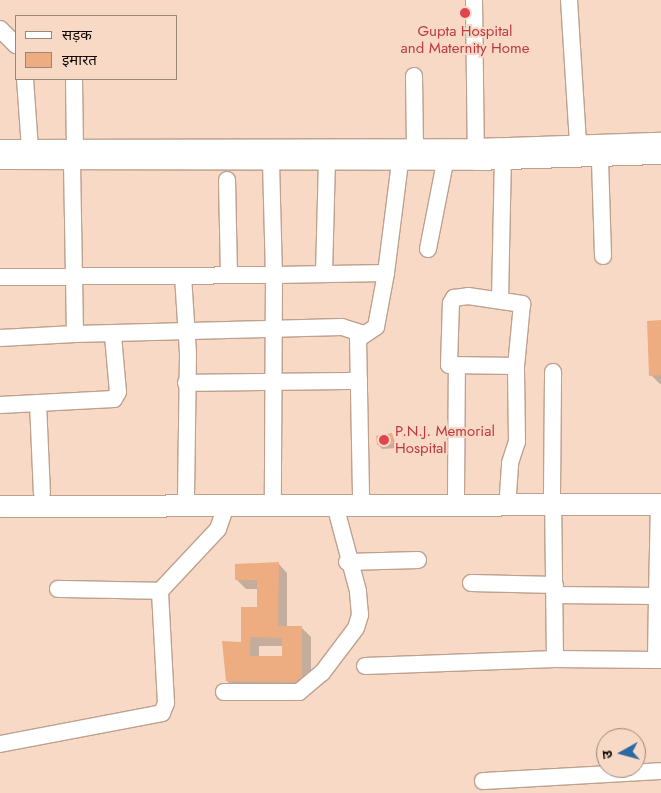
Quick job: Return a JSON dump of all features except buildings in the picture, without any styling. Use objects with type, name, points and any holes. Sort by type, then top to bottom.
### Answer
[{"type":"main road","points":[[0,493],[273,494],[296,500],[335,505],[553,499],[660,500]]},
{"type":"main road","points":[[0,506],[226,506],[361,494],[508,494],[553,499]]},
{"type":"street","points":[[474,0],[476,155]]},
{"type":"street","points":[[569,0],[578,145]]},
{"type":"street","points":[[0,29],[15,44]]},
{"type":"street","points":[[414,76],[415,148]]},
{"type":"street","points":[[25,80],[30,148]]},
{"type":"street","points":[[74,80],[72,277],[75,334]]},
{"type":"street","points":[[0,148],[30,148],[74,154],[271,162],[445,162],[476,155],[578,145],[661,141]]},
{"type":"street","points":[[0,161],[74,154],[415,148],[476,155],[503,161],[600,160],[661,156]]},
{"type":"street","points":[[600,160],[604,256]]},
{"type":"street","points":[[500,299],[503,161]]},
{"type":"street","points":[[271,162],[274,274],[273,494]]},
{"type":"street","points":[[324,274],[327,162]]},
{"type":"street","points":[[0,338],[75,334],[113,336],[186,330],[342,327],[361,333],[376,327],[386,273],[400,162]]},
{"type":"street","points":[[428,249],[445,162]]},
{"type":"street","points":[[227,180],[229,275]]},
{"type":"street","points":[[0,277],[386,273]]},
{"type":"street","points":[[183,276],[186,330],[186,495]]},
{"type":"street","points":[[508,494],[510,463],[517,442],[516,366],[523,307],[519,301],[500,299],[468,296],[452,300],[448,362],[456,367],[516,366]]},
{"type":"street","points":[[361,333],[358,382],[361,494]]},
{"type":"street","points":[[0,405],[114,399],[118,392],[113,336]]},
{"type":"street","points":[[456,367],[456,494]]},
{"type":"street","points":[[553,372],[555,659]]},
{"type":"street","points":[[186,384],[358,382]]},
{"type":"street","points":[[38,403],[42,493]]},
{"type":"street","points":[[365,666],[555,659],[659,660],[660,500]]},
{"type":"street","points":[[224,692],[299,692],[322,672],[356,628],[360,615],[335,505]]},
{"type":"street","points":[[0,744],[162,713],[166,703],[160,591],[218,529],[226,506]]},
{"type":"street","points":[[347,562],[418,560]]},
{"type":"street","points":[[471,583],[659,596]]},
{"type":"street","points":[[58,589],[160,591]]},
{"type":"street","points":[[483,781],[661,771]]},
{"type":"place","name":"Gupta Hospital and Maternity Home","points":[[465,13]]},
{"type":"place","name":"P.N.J. Memorial Hospital","points":[[384,440]]}]
